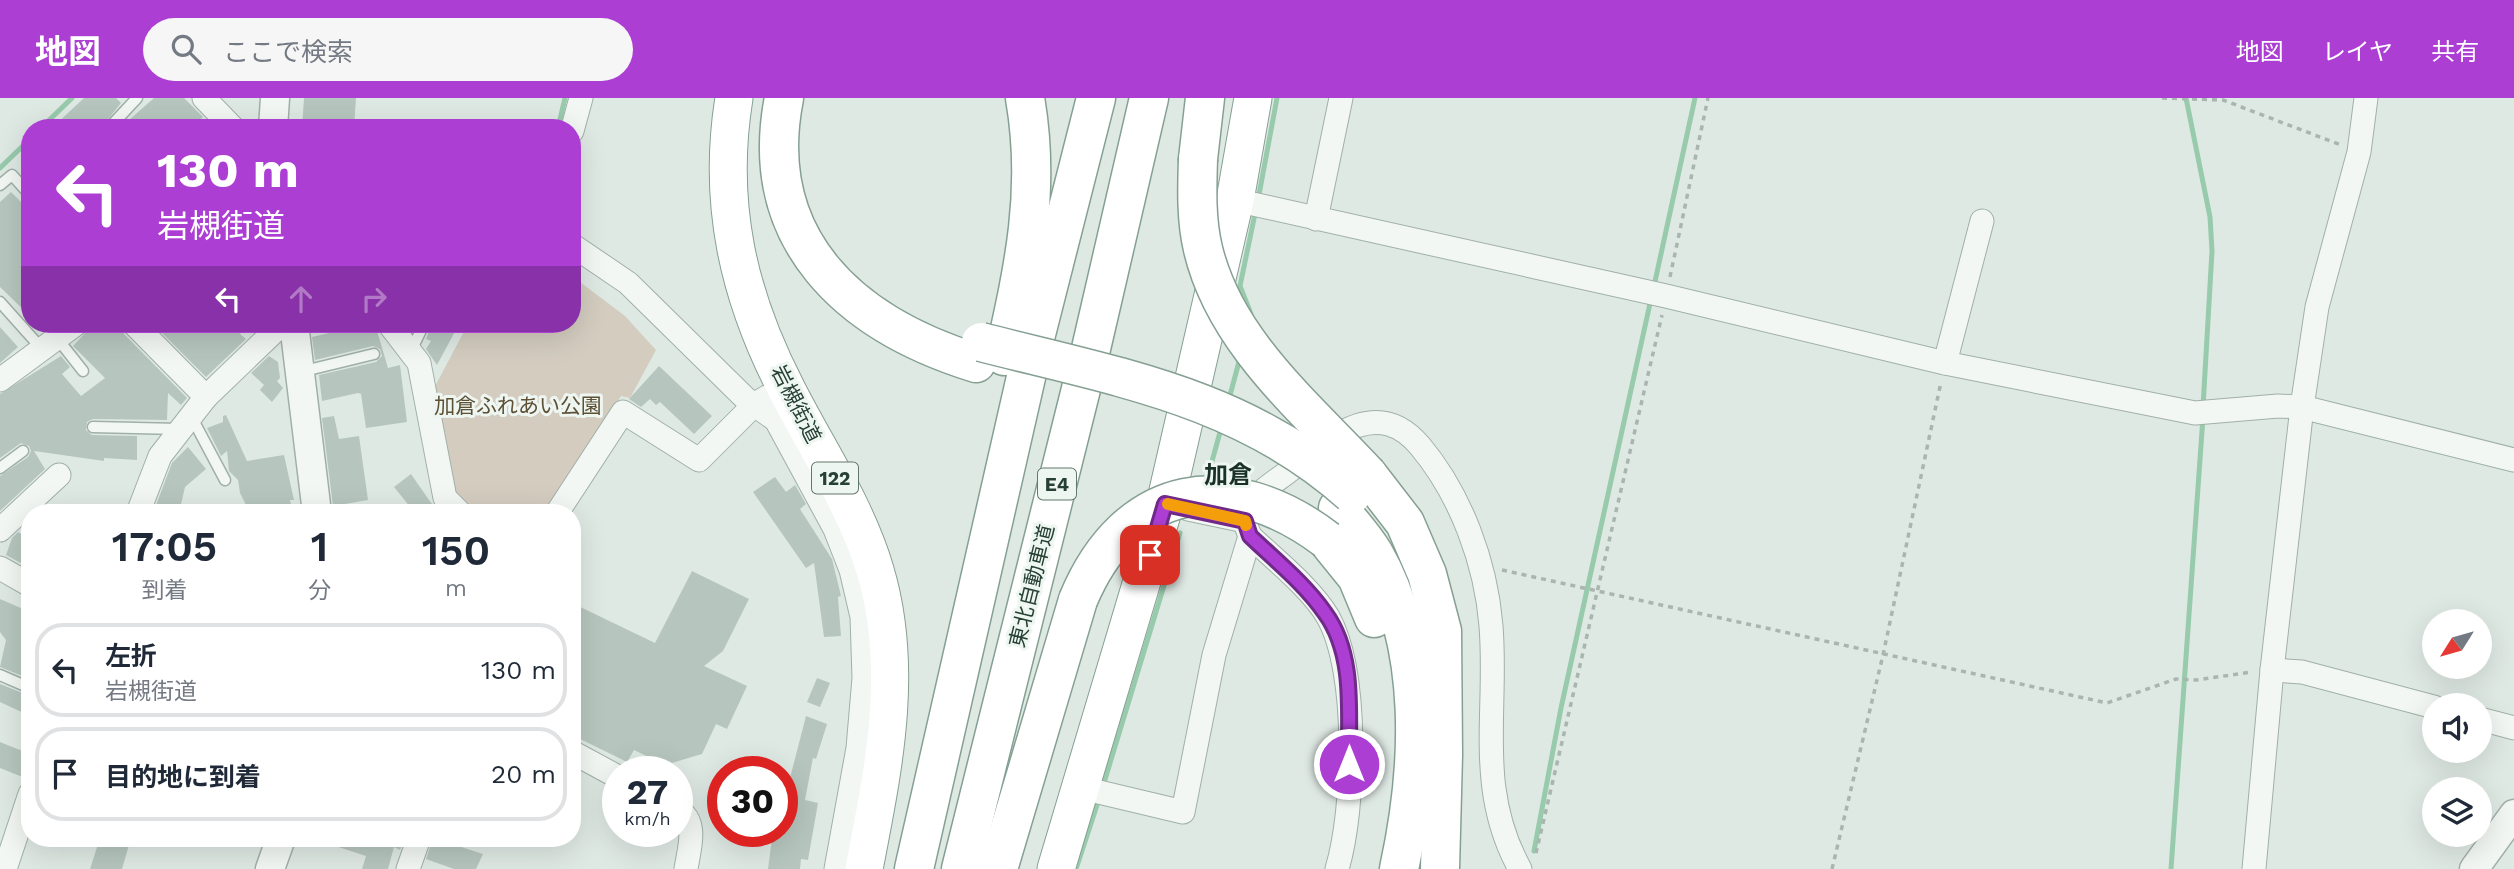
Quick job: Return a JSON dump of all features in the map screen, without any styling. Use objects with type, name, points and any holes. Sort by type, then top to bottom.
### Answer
[{"type":"highway","name":"岩槻街道","points":[[734,98],[727,163],[728,206],[734,245],[770,396],[851,508],[876,572],[888,637],[890,699],[886,749],[864,869]]},
{"type":"highway","points":[[784,98],[779,123],[780,184],[798,232],[826,274],[848,296],[889,327],[936,351],[978,353]]},
{"type":"highway","points":[[812,98],[804,124],[802,162],[811,202],[831,241],[864,278],[898,305],[978,353],[1157,410],[1234,438],[1273,457],[1346,504],[1405,523],[1427,573],[1442,631],[1440,869]]},
{"type":"highway","points":[[936,773],[968,524],[1028,249],[1033,168],[1025,98]]},
{"type":"highway","points":[[914,869],[1034,342],[1096,98]]},
{"type":"highway","name":"東北自動車道","points":[[961,869],[1086,366],[1149,98]]},
{"type":"highway","points":[[1205,98],[1198,159],[1197,205],[1203,249],[1231,319],[1273,373],[1374,554],[1391,592],[1406,637],[1416,712],[1412,783],[1399,869]]},
{"type":"highway","points":[[1056,869],[1165,504],[1250,204],[1253,98]]},
{"type":"highway","points":[[998,869],[1078,600],[1107,548],[1135,521],[1153,509],[1193,496],[1231,495],[1265,503],[1305,523],[1346,504]]},
{"type":"highway","points":[[1346,504],[1357,577],[1383,641],[1394,712],[1392,786],[1384,869]]},
{"type":"street","points":[[204,98],[224,119]]},
{"type":"street","points":[[274,119],[275,98]]},
{"type":"street","points":[[575,119],[581,98]]},
{"type":"street","points":[[1316,219],[1340,98]]},
{"type":"street","points":[[2254,869],[2272,670],[2302,408],[2317,307],[2359,152],[2366,98]]},
{"type":"street","points":[[1250,204],[1656,294],[1945,363],[2201,414],[2278,406],[2302,408],[2514,460]]},
{"type":"street","points":[[1945,363],[1982,221]]},
{"type":"street","points":[[581,251],[628,284],[747,399],[770,396]]},
{"type":"street","points":[[0,380],[64,333]]},
{"type":"street","points":[[143,333],[206,397]]},
{"type":"street","points":[[141,504],[160,456],[206,397],[273,333]]},
{"type":"street","points":[[295,333],[316,504]]},
{"type":"street","points":[[396,333],[419,363],[445,498],[451,504]]},
{"type":"street","points":[[563,504],[623,412],[699,460],[770,396]]},
{"type":"street","points":[[770,396],[776,420],[835,529],[851,570],[862,617],[864,678],[858,748],[836,869]]},
{"type":"street","points":[[1082,788],[1183,812],[1214,655],[1247,528],[1247,510],[1265,489],[1347,428],[1371,422],[1391,424],[1419,444],[1448,487],[1468,528],[1481,570],[1491,625],[1490,777],[1498,820],[1528,862]]},
{"type":"street","points":[[28,504],[59,475]]},
{"type":"street","points":[[1165,504],[1247,528],[1318,604],[1337,635],[1348,680],[1349,764],[1345,842],[1337,869]]},
{"type":"street","points":[[0,530],[21,510]]},
{"type":"street","points":[[0,568],[21,580]]},
{"type":"street","points":[[2272,670],[2302,672],[2422,703]]},
{"type":"street","points":[[2492,722],[2514,727]]},
{"type":"street","points":[[581,757],[602,768]]},
{"type":"street","points":[[2474,869],[2514,814]]},
{"type":"street","points":[[5,869],[21,821]]},
{"type":"street","points":[[270,869],[278,847]]},
{"type":"street","points":[[408,869],[416,847]]},
{"type":"street","points":[[685,869],[689,847]]},
{"type":"lane","points":[[117,119],[137,98]]},
{"type":"lane","points":[[0,185],[12,176],[21,186]]},
{"type":"lane","points":[[0,302],[21,320]]},
{"type":"lane","points":[[36,333],[83,371]]},
{"type":"lane","points":[[410,353],[420,333]]},
{"type":"lane","points":[[300,372],[374,354]]},
{"type":"lane","points":[[93,427],[186,423],[225,480]]},
{"type":"lane","points":[[0,468],[23,452]]},
{"type":"lane","points":[[0,675],[21,684]]},
{"type":"path","points":[[1528,862],[1596,591],[1656,294],[1708,98]]},
{"type":"path","points":[[2162,98],[2223,100],[2359,152]]},
{"type":"path","points":[[1832,869],[1883,655],[1945,363]]},
{"type":"path","points":[[1481,570],[1491,568],[2107,703],[2176,679],[2189,680],[2272,670]]},
{"type":"green space","name":"加倉ふれあい公園","points":[[581,283],[625,316],[656,350],[630,398],[621,396],[555,504],[464,504],[447,483],[433,390],[463,333],[581,333]]},
{"type":"building","points":[[84,98],[116,98],[121,103],[108,119],[62,119]]},
{"type":"building","points":[[154,98],[184,98],[203,117],[201,119],[130,119]]},
{"type":"building","points":[[304,98],[356,98],[355,119],[303,119]]},
{"type":"building","points":[[11,192],[21,202],[21,307],[0,287],[0,202]]},
{"type":"building","points":[[0,327],[18,347],[0,363]]},
{"type":"building","points":[[85,333],[124,333],[187,398],[181,405],[168,393],[167,420],[93,419],[87,422],[86,430],[92,435],[137,436],[137,460],[104,458],[104,461],[34,451],[45,469],[0,511],[0,476],[28,457],[31,451],[29,446],[21,443],[0,458],[0,394],[61,356],[70,367],[62,374],[81,396],[105,378],[73,346]]},
{"type":"building","points":[[162,333],[241,333],[246,339],[206,377]]},
{"type":"building","points":[[329,333],[378,333],[388,368],[400,365],[407,422],[366,428],[361,394],[358,393],[322,401],[319,375],[376,362],[382,356],[380,349],[373,346],[315,360],[312,337]]},
{"type":"building","points":[[428,333],[454,333],[437,365],[426,349],[431,341],[426,339]]},
{"type":"building","points":[[269,356],[278,362],[280,378],[277,381],[283,388],[272,402],[260,390],[264,385],[251,373]]},
{"type":"building","points":[[659,366],[712,416],[694,434],[660,402],[656,405],[650,399],[641,407],[629,399]]},
{"type":"building","points":[[226,415],[247,461],[284,455],[294,500],[290,500],[291,504],[246,504],[238,480],[229,471],[227,451],[221,456],[207,428],[223,422],[223,416]]},
{"type":"building","points":[[334,416],[339,439],[359,436],[368,500],[333,504],[322,418]]},
{"type":"building","points":[[188,447],[206,469],[185,487],[181,504],[156,504],[172,463]]},
{"type":"building","points":[[411,474],[432,504],[408,504],[394,487]]},
{"type":"building","points":[[775,477],[786,492],[795,485],[806,504],[800,509],[832,559],[841,596],[838,597],[841,636],[824,637],[814,563],[806,568],[753,492]]},
{"type":"building","points":[[18,532],[21,534],[21,563],[6,555],[12,538]]},
{"type":"building","points":[[692,571],[749,599],[723,651],[704,666],[747,686],[727,729],[716,724],[702,754],[693,757],[646,756],[634,750],[630,756],[615,756],[581,739],[581,607],[655,643]]},
{"type":"building","points":[[0,599],[21,608],[21,675],[0,667],[6,640],[0,632]]},
{"type":"building","points":[[817,678],[830,683],[820,707],[807,702]]},
{"type":"building","points":[[0,684],[21,692],[21,712],[0,702]]},
{"type":"building","points":[[806,716],[827,724],[816,759],[813,758],[805,800],[818,803],[808,860],[801,859],[800,869],[768,869],[771,847],[798,847],[798,756],[796,756]]},
{"type":"building","points":[[0,742],[21,750],[21,776],[0,768]]},
{"type":"building","points":[[97,847],[128,847],[122,869],[90,869]]},
{"type":"building","points":[[338,847],[394,847],[388,869],[362,869],[366,856]]},
{"type":"building","points":[[430,847],[461,847],[483,854],[476,869],[454,869],[426,859]]},
{"type":"waterway","points":[[50,119],[72,98]]},
{"type":"waterway","points":[[560,119],[565,98]]},
{"type":"waterway","points":[[1258,200],[1277,98]]},
{"type":"waterway","points":[[1654,286],[1695,98]]},
{"type":"waterway","points":[[2186,98],[2210,217],[2212,251],[2203,407]]},
{"type":"waterway","points":[[0,168],[21,148]]},
{"type":"waterway","points":[[1251,314],[1240,286],[1256,209]]},
{"type":"waterway","points":[[1534,851],[1561,708],[1651,299]]},
{"type":"waterway","points":[[1229,399],[1240,358]]},
{"type":"waterway","points":[[2171,869],[2203,417]]},
{"type":"waterway","points":[[1206,483],[1222,425]]},
{"type":"waterway","points":[[1103,786],[1180,533]]},
{"type":"waterway","points":[[1076,869],[1099,799]]},
{"type":"slow traffic","points":[[1168,504],[1245,521],[1246,525]]},
{"type":"district","name":"加倉","points":[[1228,475]]},
{"type":"route","points":[[1150,555],[1165,504],[1245,521],[1250,536],[1310,595],[1326,614],[1337,635],[1348,680],[1349,764]]}]
